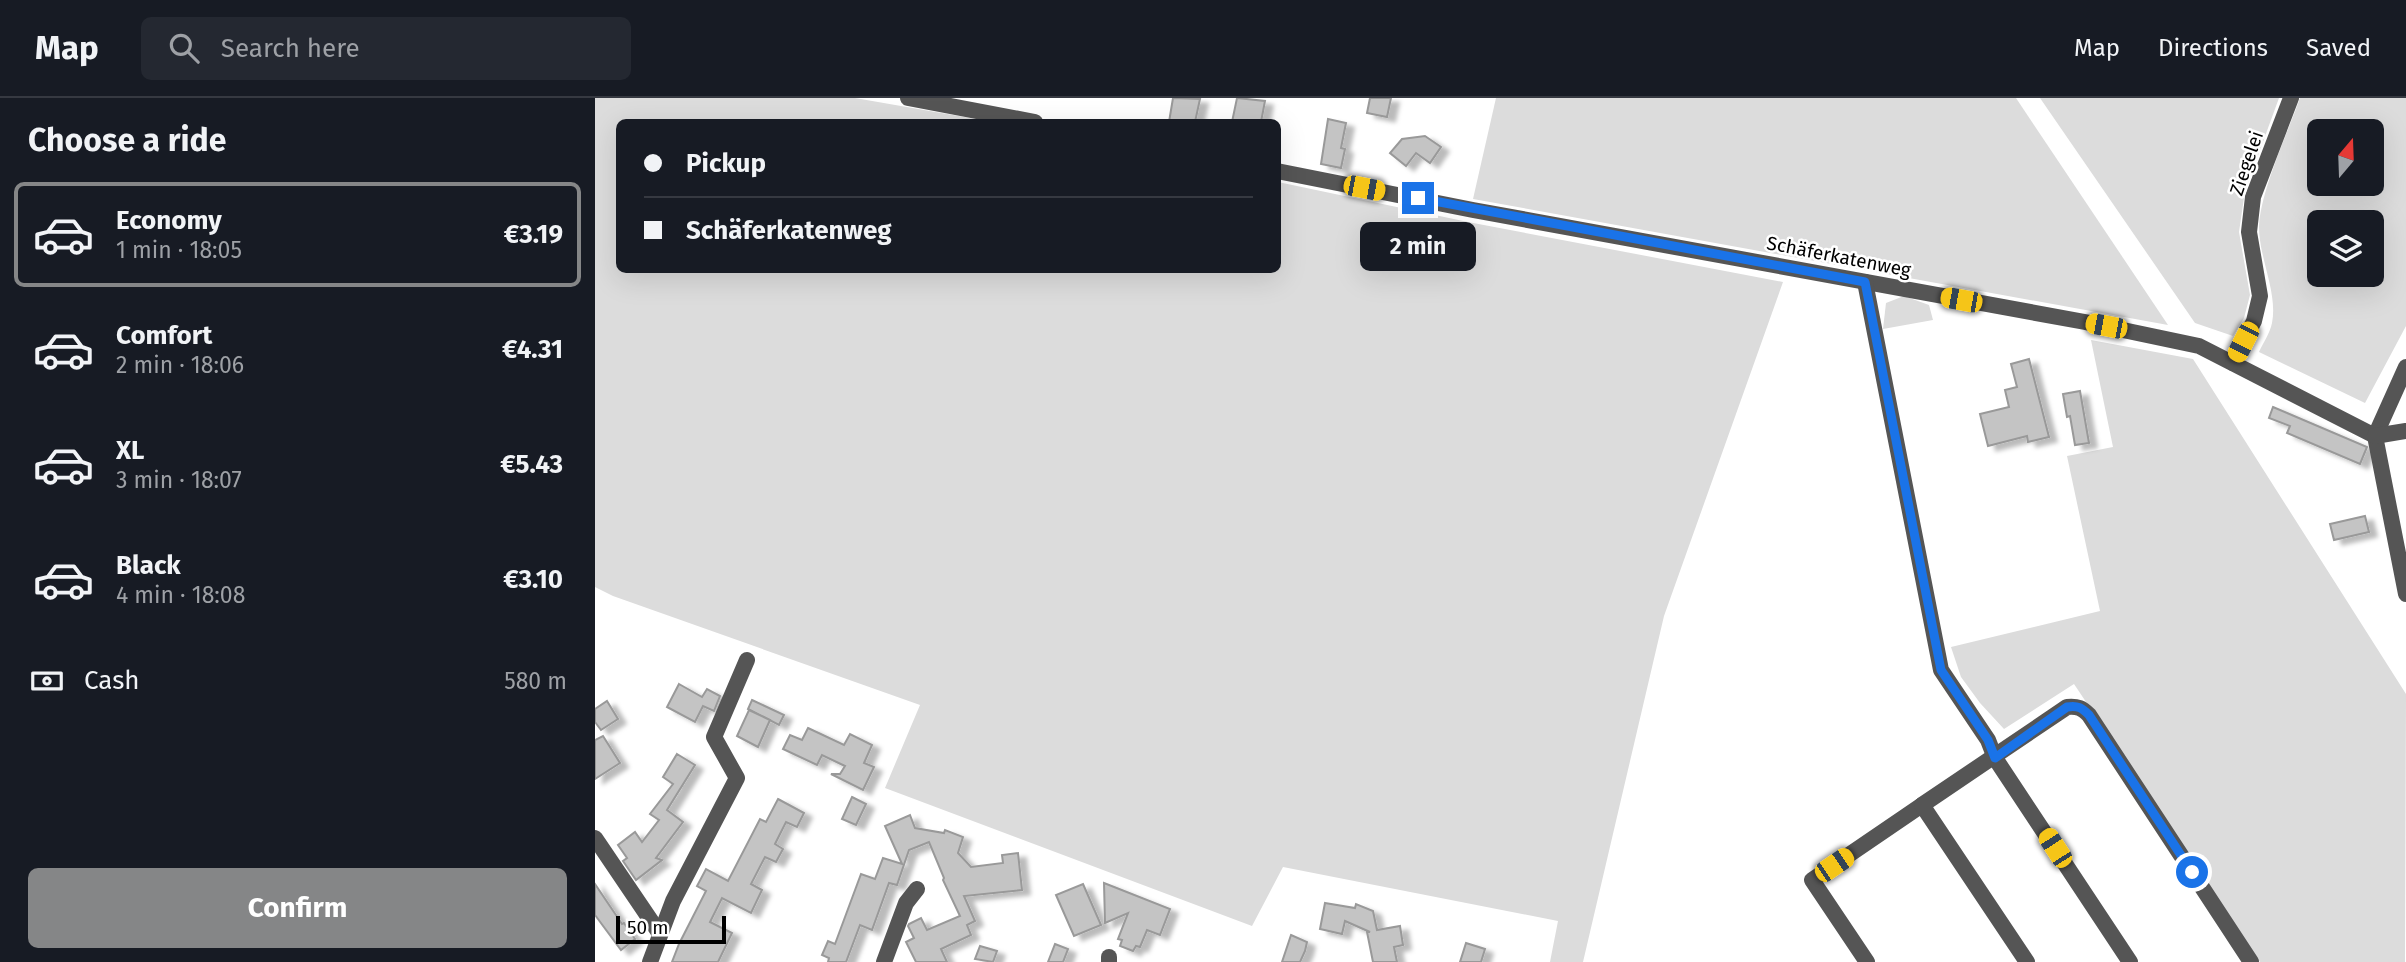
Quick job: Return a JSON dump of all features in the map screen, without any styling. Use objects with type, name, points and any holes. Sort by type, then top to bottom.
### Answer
[{"type":"street","points":[[908,98],[1019,119]]},
{"type":"street","name":"Ziegelei","points":[[2233,363],[2254,321],[2260,296],[2249,232],[2253,197],[2291,98]]},
{"type":"street","name":"Schäferkatenweg","points":[[1281,172],[2171,339],[2199,346],[2375,436]]},
{"type":"street","points":[[1865,282],[1941,670],[1988,740],[1995,758],[2130,962]]},
{"type":"street","points":[[2406,367],[2375,436],[2406,594]]},
{"type":"street","points":[[2375,436],[2406,431]]},
{"type":"street","points":[[650,962],[673,901],[737,778],[714,737],[747,660]]},
{"type":"street","points":[[1867,962],[1812,880],[2067,707],[2076,706],[2089,715],[2251,962]]},
{"type":"street","points":[[1922,805],[2027,962]]},
{"type":"street","points":[[595,838],[660,934]]},
{"type":"street","points":[[884,962],[906,903],[917,889]]},
{"type":"shaded area","points":[[595,98],[855,98],[976,119],[616,119],[616,273],[1281,273],[1281,183],[1468,222],[1783,282],[1664,616],[1583,962],[1550,962],[1558,921],[1283,867],[1252,926],[885,788],[920,705],[613,596],[595,587]]},
{"type":"shaded area","points":[[1496,98],[2016,98],[2168,325],[1473,199]]},
{"type":"shaded area","points":[[2040,98],[2279,98],[2245,191],[2239,232],[2250,295],[2244,318],[2233,336],[2195,323]]},
{"type":"shaded area","points":[[2300,98],[2406,98],[2406,326],[2365,403],[2259,352],[2271,327],[2273,312],[2259,227],[2269,180]]},
{"type":"shaded area","points":[[1904,296],[1929,305],[1933,320],[1883,329],[1886,303]]},
{"type":"shaded area","points":[[2091,340],[2193,359],[2406,694],[2405,962],[2260,962],[2074,684],[2004,729],[1961,677],[1951,647],[2100,611],[2067,456],[2113,447]]},
{"type":"building","points":[[1173,98],[1200,99],[1196,119],[1170,119]]},
{"type":"building","points":[[1237,98],[1265,101],[1262,119],[1233,119]]},
{"type":"building","points":[[1370,98],[1391,98],[1387,117],[1367,113]]},
{"type":"building","points":[[1328,119],[1346,123],[1341,148],[1345,149],[1341,168],[1321,164]]},
{"type":"building","points":[[1425,136],[1441,147],[1430,163],[1416,153],[1406,166],[1390,153],[1402,139]]},
{"type":"building","points":[[2029,359],[2049,437],[2028,442],[2027,436],[1988,446],[1980,414],[2009,407],[2005,390],[2017,387],[2011,364]]},
{"type":"building","points":[[2080,391],[2089,443],[2075,445],[2063,394]]},
{"type":"building","points":[[2273,407],[2367,447],[2360,464],[2287,433],[2290,426],[2269,418]]},
{"type":"building","points":[[2365,516],[2369,532],[2334,540],[2330,524]]},
{"type":"building","points":[[679,684],[702,697],[707,689],[720,696],[714,711],[703,706],[695,722],[667,707]]},
{"type":"building","points":[[752,700],[784,715],[779,725],[748,709]]},
{"type":"building","points":[[607,701],[618,719],[601,730],[595,722],[595,709]]},
{"type":"building","points":[[749,710],[770,720],[758,747],[737,736]]},
{"type":"building","points":[[808,728],[844,745],[850,734],[872,745],[864,763],[874,767],[863,790],[831,774],[840,774],[845,766],[822,755],[817,765],[783,749],[790,735],[802,740]]},
{"type":"building","points":[[603,736],[620,763],[595,779],[595,740]]},
{"type":"building","points":[[677,754],[695,765],[667,810],[683,822],[656,858],[662,860],[636,880],[623,861],[627,858],[618,845],[635,832],[642,842],[659,820],[650,814],[673,784],[663,777]]},
{"type":"building","points":[[852,797],[866,804],[856,825],[842,819]]},
{"type":"building","points":[[778,799],[804,813],[797,827],[786,822],[775,844],[783,849],[776,862],[765,857],[751,884],[762,890],[751,913],[722,898],[710,922],[732,933],[718,962],[672,962],[706,891],[697,886],[706,869],[728,881],[760,819],[766,822]]},
{"type":"building","points":[[910,815],[915,828],[944,833],[945,830],[963,837],[958,853],[971,867],[1003,863],[1002,855],[1018,853],[1022,890],[964,896],[975,921],[967,925],[971,935],[941,949],[947,962],[916,962],[906,942],[914,938],[909,924],[921,918],[927,930],[960,916],[929,842],[909,850],[897,885],[889,883],[872,930],[860,925],[846,962],[828,962],[829,958],[822,955],[828,941],[835,944],[861,874],[875,879],[883,858],[902,864],[885,826]]},
{"type":"building","points":[[1104,883],[1170,909],[1160,935],[1147,930],[1140,947],[1136,946],[1133,951],[1120,946],[1122,940],[1118,939],[1128,913],[1105,923]]},
{"type":"building","points":[[595,884],[635,939],[621,950],[595,915]]},
{"type":"building","points":[[1083,884],[1101,925],[1074,936],[1056,895]]},
{"type":"building","points":[[1325,903],[1355,908],[1356,904],[1373,911],[1377,930],[1400,926],[1403,945],[1394,947],[1397,962],[1373,962],[1367,932],[1370,932],[1345,921],[1342,934],[1320,929]]},
{"type":"building","points":[[1291,935],[1307,942],[1305,951],[1300,962],[1282,962]]},
{"type":"building","points":[[1466,943],[1485,949],[1481,962],[1460,962]]},
{"type":"building","points":[[1055,944],[1068,949],[1063,962],[1048,962]]},
{"type":"building","points":[[980,946],[997,951],[993,962],[975,959]]},
{"type":"route","points":[[1418,198],[1865,282],[1941,670],[1988,740],[1995,758],[2067,707],[2082,708],[2192,872]]}]
